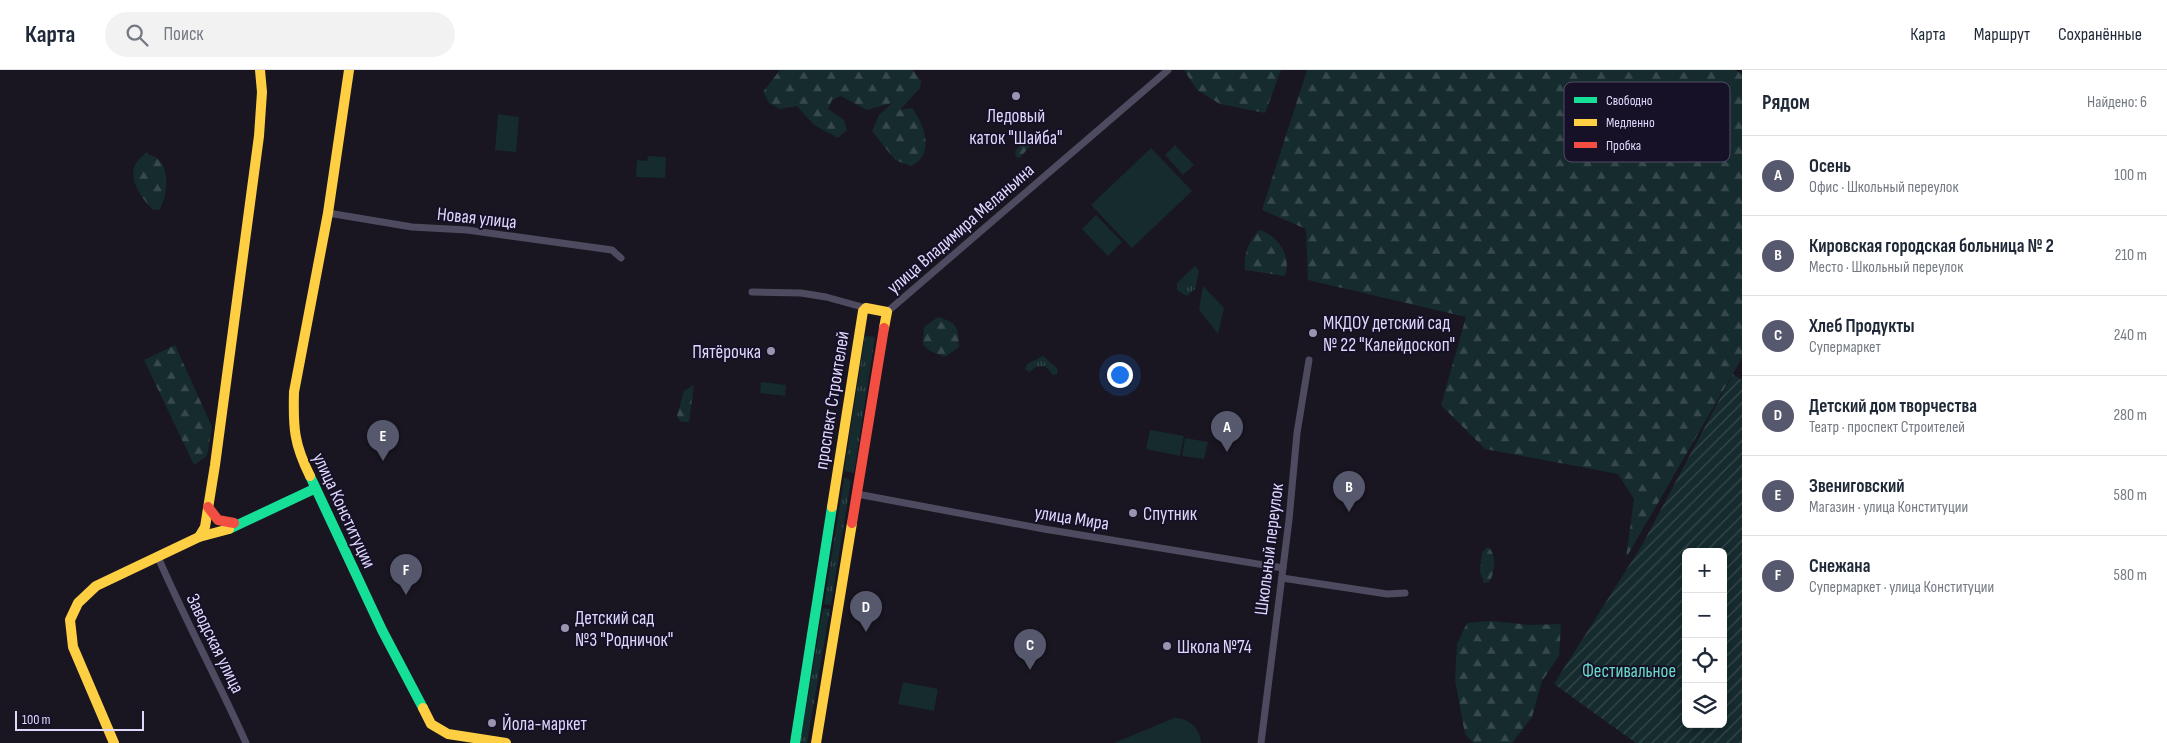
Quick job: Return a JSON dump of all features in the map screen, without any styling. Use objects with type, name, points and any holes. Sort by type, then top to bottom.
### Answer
[{"type":"street","points":[[199,537],[205,527],[208,507],[259,136],[262,92],[260,70]]},
{"type":"street","name":"улица Конституции","points":[[349,70],[328,212],[294,392],[293,421],[297,449],[314,489],[382,630],[431,724],[448,734],[506,743]]},
{"type":"street","name":"улица Владимира Меланьина","points":[[887,312],[1168,70]]},
{"type":"street","name":"Новая улица","points":[[328,212],[412,227],[467,230],[612,250],[621,258]]},
{"type":"street","points":[[752,292],[801,293],[826,296],[866,308]]},
{"type":"street","name":"проспект Строителей","points":[[795,743],[863,311],[866,308],[887,312]]},
{"type":"street","points":[[816,743],[887,312]]},
{"type":"street","name":"Школьный переулок","points":[[1261,743],[1282,578],[1297,433],[1309,360]]},
{"type":"street","points":[[114,743],[76,655],[70,620],[75,607],[90,590],[199,537],[243,522],[314,489]]},
{"type":"street","name":"улица Мира","points":[[857,494],[1044,529],[1283,568]]},
{"type":"street","points":[[208,507],[217,521],[224,524],[243,522]]},
{"type":"street","name":"Заводская улица","points":[[158,557],[178,604],[217,677],[246,743]]},
{"type":"street","points":[[1282,578],[1387,594],[1405,593]]},
{"type":"green space","points":[[780,70],[913,70],[921,81],[920,88],[900,110],[912,108],[920,122],[924,130],[925,139],[923,155],[919,161],[911,166],[895,160],[872,131],[879,115],[892,103],[867,110],[841,96],[832,100],[828,109],[844,120],[847,130],[838,138],[814,125],[797,106],[780,109],[769,103],[763,92]]},
{"type":"green space","points":[[1184,70],[1281,70],[1265,113],[1220,104],[1197,90]]},
{"type":"green space","points":[[1307,70],[1736,70],[1742,75],[1742,358],[1626,558],[1634,499],[1618,474],[1485,449],[1441,405],[1466,317],[1308,280],[1306,229],[1262,210]]},
{"type":"green space","points":[[498,114],[519,117],[516,152],[495,150]]},
{"type":"green space","points":[[1034,132],[1038,133],[1038,136],[1020,158],[1016,157],[1015,151]]},
{"type":"green space","points":[[1175,145],[1194,165],[1183,175],[1165,155]]},
{"type":"green space","points":[[1151,148],[1192,191],[1132,248],[1091,205]]},
{"type":"green space","points":[[146,153],[157,158],[166,176],[166,190],[160,209],[153,210],[142,197],[134,182],[134,167]]},
{"type":"green space","points":[[648,156],[666,157],[665,178],[636,177],[637,160],[647,161]]},
{"type":"green space","points":[[1096,215],[1122,242],[1108,256],[1082,229]]},
{"type":"green space","points":[[1259,230],[1272,237],[1282,248],[1287,262],[1285,276],[1245,270],[1248,248]]},
{"type":"green space","points":[[1195,266],[1199,271],[1195,289],[1187,296],[1177,290],[1177,283]]},
{"type":"green space","points":[[1203,286],[1224,308],[1218,334],[1199,310]]},
{"type":"green space","points":[[938,317],[950,321],[956,327],[958,335],[959,347],[945,357],[930,351],[923,345],[924,327]]},
{"type":"green space","points":[[865,336],[875,337],[854,473],[844,471]]},
{"type":"green space","points":[[175,345],[212,427],[207,456],[194,465],[144,360]]},
{"type":"green space","points":[[1043,356],[1058,369],[1057,374],[1053,375],[1045,366],[1036,367],[1029,372],[1025,369],[1027,364]]},
{"type":"green space","name":"Фестивальное","points":[[1733,374],[1742,380],[1742,743],[1636,743],[1554,684],[1642,545]]},
{"type":"green space","points":[[761,382],[786,385],[785,396],[760,393]]},
{"type":"green space","points":[[694,385],[689,422],[681,422],[677,416],[684,391]]},
{"type":"green space","points":[[1150,430],[1184,436],[1180,456],[1146,449]]},
{"type":"green space","points":[[1185,438],[1208,442],[1204,459],[1182,456]]},
{"type":"green space","points":[[844,478],[851,480],[831,605],[824,604]]},
{"type":"green space","points":[[1488,547],[1493,554],[1494,569],[1489,582],[1484,583],[1480,572],[1482,552]]},
{"type":"green space","points":[[823,608],[830,609],[807,743],[800,743]]},
{"type":"green space","points":[[1490,621],[1530,625],[1561,624],[1559,656],[1542,681],[1532,717],[1512,743],[1473,743],[1465,734],[1455,680],[1457,644],[1467,623]]},
{"type":"green space","points":[[903,682],[938,689],[934,711],[898,704]]},
{"type":"green space","points":[[1174,718],[1179,718],[1193,725],[1196,728],[1201,743],[1114,743]]},
{"type":"traffic: fast","points":[[310,476],[382,630],[423,708]]},
{"type":"traffic: fast","points":[[229,529],[314,489]]},
{"type":"traffic: fast","points":[[795,743],[832,507]]},
{"type":"traffic: slow","points":[[199,537],[205,527],[215,465],[259,136],[262,92],[260,70]]},
{"type":"traffic: slow","points":[[310,476],[296,436],[294,392],[328,213],[349,70]]},
{"type":"traffic: slow","points":[[832,507],[863,311],[866,308],[887,312],[884,328]]},
{"type":"traffic: slow","points":[[816,743],[852,523]]},
{"type":"traffic: slow","points":[[114,743],[73,647],[70,620],[78,603],[96,586],[199,537],[229,529]]},
{"type":"traffic: slow","points":[[423,708],[431,724],[448,734],[506,743]]},
{"type":"traffic: jam","points":[[852,523],[884,328]]},
{"type":"traffic: jam","points":[[208,507],[218,520],[234,523]]},
{"type":"place","name":"Ледовый каток \"Шайба\"","points":[[1016,96]]},
{"type":"place","name":"МКДОУ детский сад № 22 \"Калейдоскоп\"","points":[[1313,333]]},
{"type":"place","name":"Пятёрочка","points":[[771,351]]},
{"type":"place","name":"Осень","points":[[1227,452]]},
{"type":"place","name":"Звениговский","points":[[383,461]]},
{"type":"place","name":"Кировская городская больница № 2","points":[[1349,512]]},
{"type":"place","name":"Спутник","points":[[1133,513]]},
{"type":"place","name":"Снежана","points":[[406,595]]},
{"type":"place","name":"Детский сад №3 \"Родничок\"","points":[[565,628]]},
{"type":"place","name":"Детский дом творчества","points":[[866,632]]},
{"type":"place","name":"Школа №74","points":[[1167,646]]},
{"type":"place","name":"Хлеб Продукты","points":[[1030,670]]},
{"type":"place","name":"Йола-маркет","points":[[492,723]]}]
